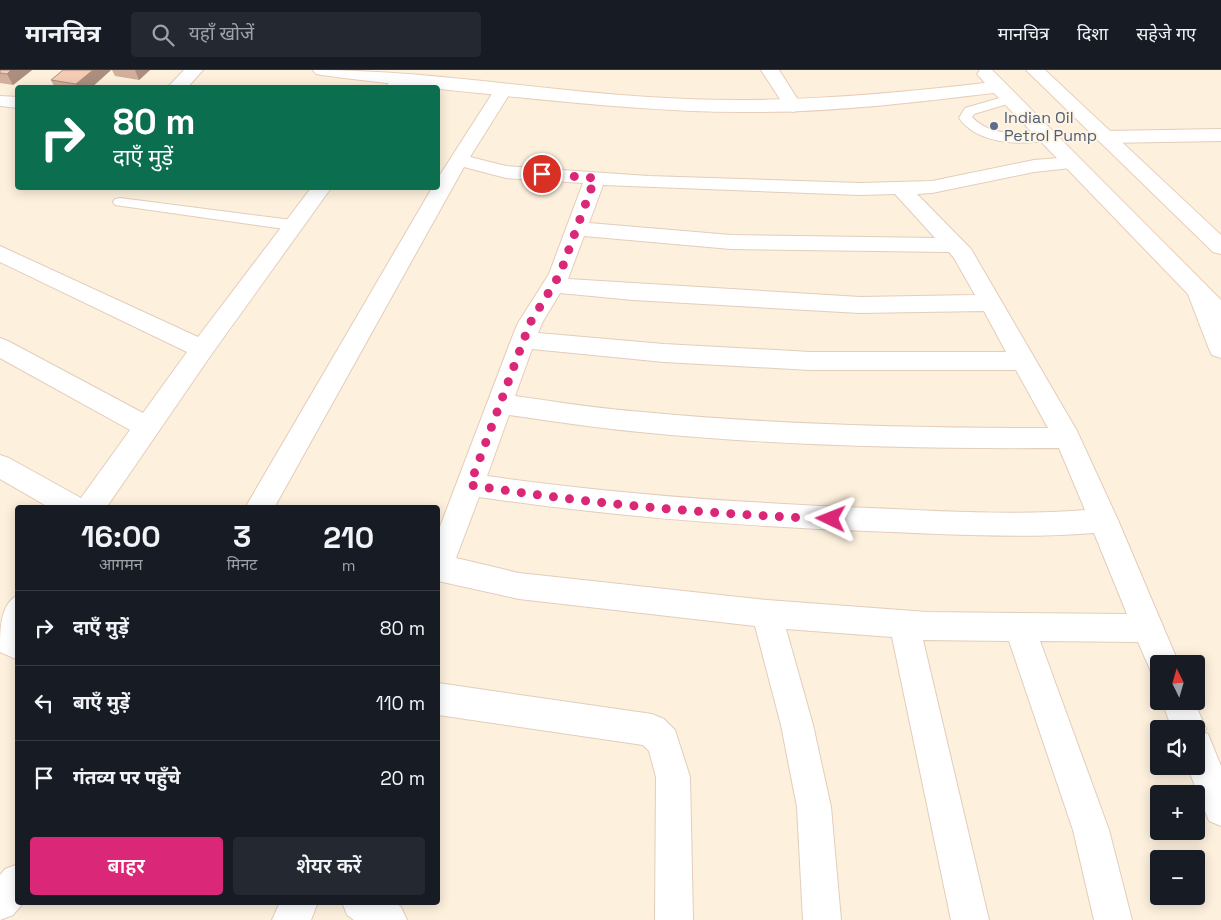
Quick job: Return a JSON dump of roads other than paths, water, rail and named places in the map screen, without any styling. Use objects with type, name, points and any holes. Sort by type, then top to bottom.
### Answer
[{"type":"street","points":[[179,85],[194,70]]},
{"type":"street","points":[[322,70],[397,84],[415,85]]},
{"type":"street","points":[[770,70],[793,106]]},
{"type":"street","points":[[982,70],[1221,314]]},
{"type":"street","points":[[1035,70],[1221,247]]},
{"type":"street","points":[[440,86],[503,90],[603,101],[695,106],[793,106],[1004,93]]},
{"type":"street","points":[[261,505],[458,160],[503,90]]},
{"type":"street","points":[[0,101],[15,103]]},
{"type":"street","points":[[1106,138],[1221,135]]},
{"type":"street","points":[[458,160],[506,172],[648,182],[831,188],[932,187],[1034,166],[1073,163]]},
{"type":"street","points":[[440,563],[523,340],[530,323],[560,274],[595,178]]},
{"type":"street","points":[[900,188],[963,254],[1068,438],[1159,655]]},
{"type":"street","points":[[92,505],[202,349],[319,190]]},
{"type":"street","points":[[577,229],[731,242],[954,245]]},
{"type":"street","points":[[0,253],[202,349]]},
{"type":"street","points":[[553,285],[633,292],[860,305],[990,303]]},
{"type":"street","points":[[1198,289],[1221,350]]},
{"type":"street","points":[[523,340],[664,353],[791,360],[1024,361]]},
{"type":"street","points":[[0,347],[146,427]]},
{"type":"street","points":[[500,404],[661,424],[789,433],[993,439],[1068,438]]},
{"type":"street","points":[[0,466],[70,505]]},
{"type":"street","points":[[470,485],[545,497],[753,516],[927,522],[1073,523],[1104,520]]},
{"type":"street","points":[[440,568],[519,586],[766,614],[904,624],[1148,628]]},
{"type":"street","points":[[15,612],[0,633],[15,644]]},
{"type":"street","points":[[766,614],[797,725],[814,807],[822,920]]},
{"type":"street","points":[[904,624],[970,920]]},
{"type":"street","points":[[1020,627],[1091,830],[1113,920]]},
{"type":"street","points":[[440,699],[652,730],[664,742],[673,777],[674,920]]},
{"type":"street","points":[[1205,769],[1221,809]]},
{"type":"street","points":[[0,902],[15,885]]},
{"type":"street","points":[[291,920],[298,905]]},
{"type":"street","points":[[365,905],[388,920]]},
{"type":"lane","points":[[1004,93],[968,111],[965,118],[972,127],[984,133],[1009,138],[1047,136]]},
{"type":"lane","points":[[120,202],[292,225]]},
{"type":"place","name":"Indian Oil Petrol Pump","points":[[994,126]]}]
